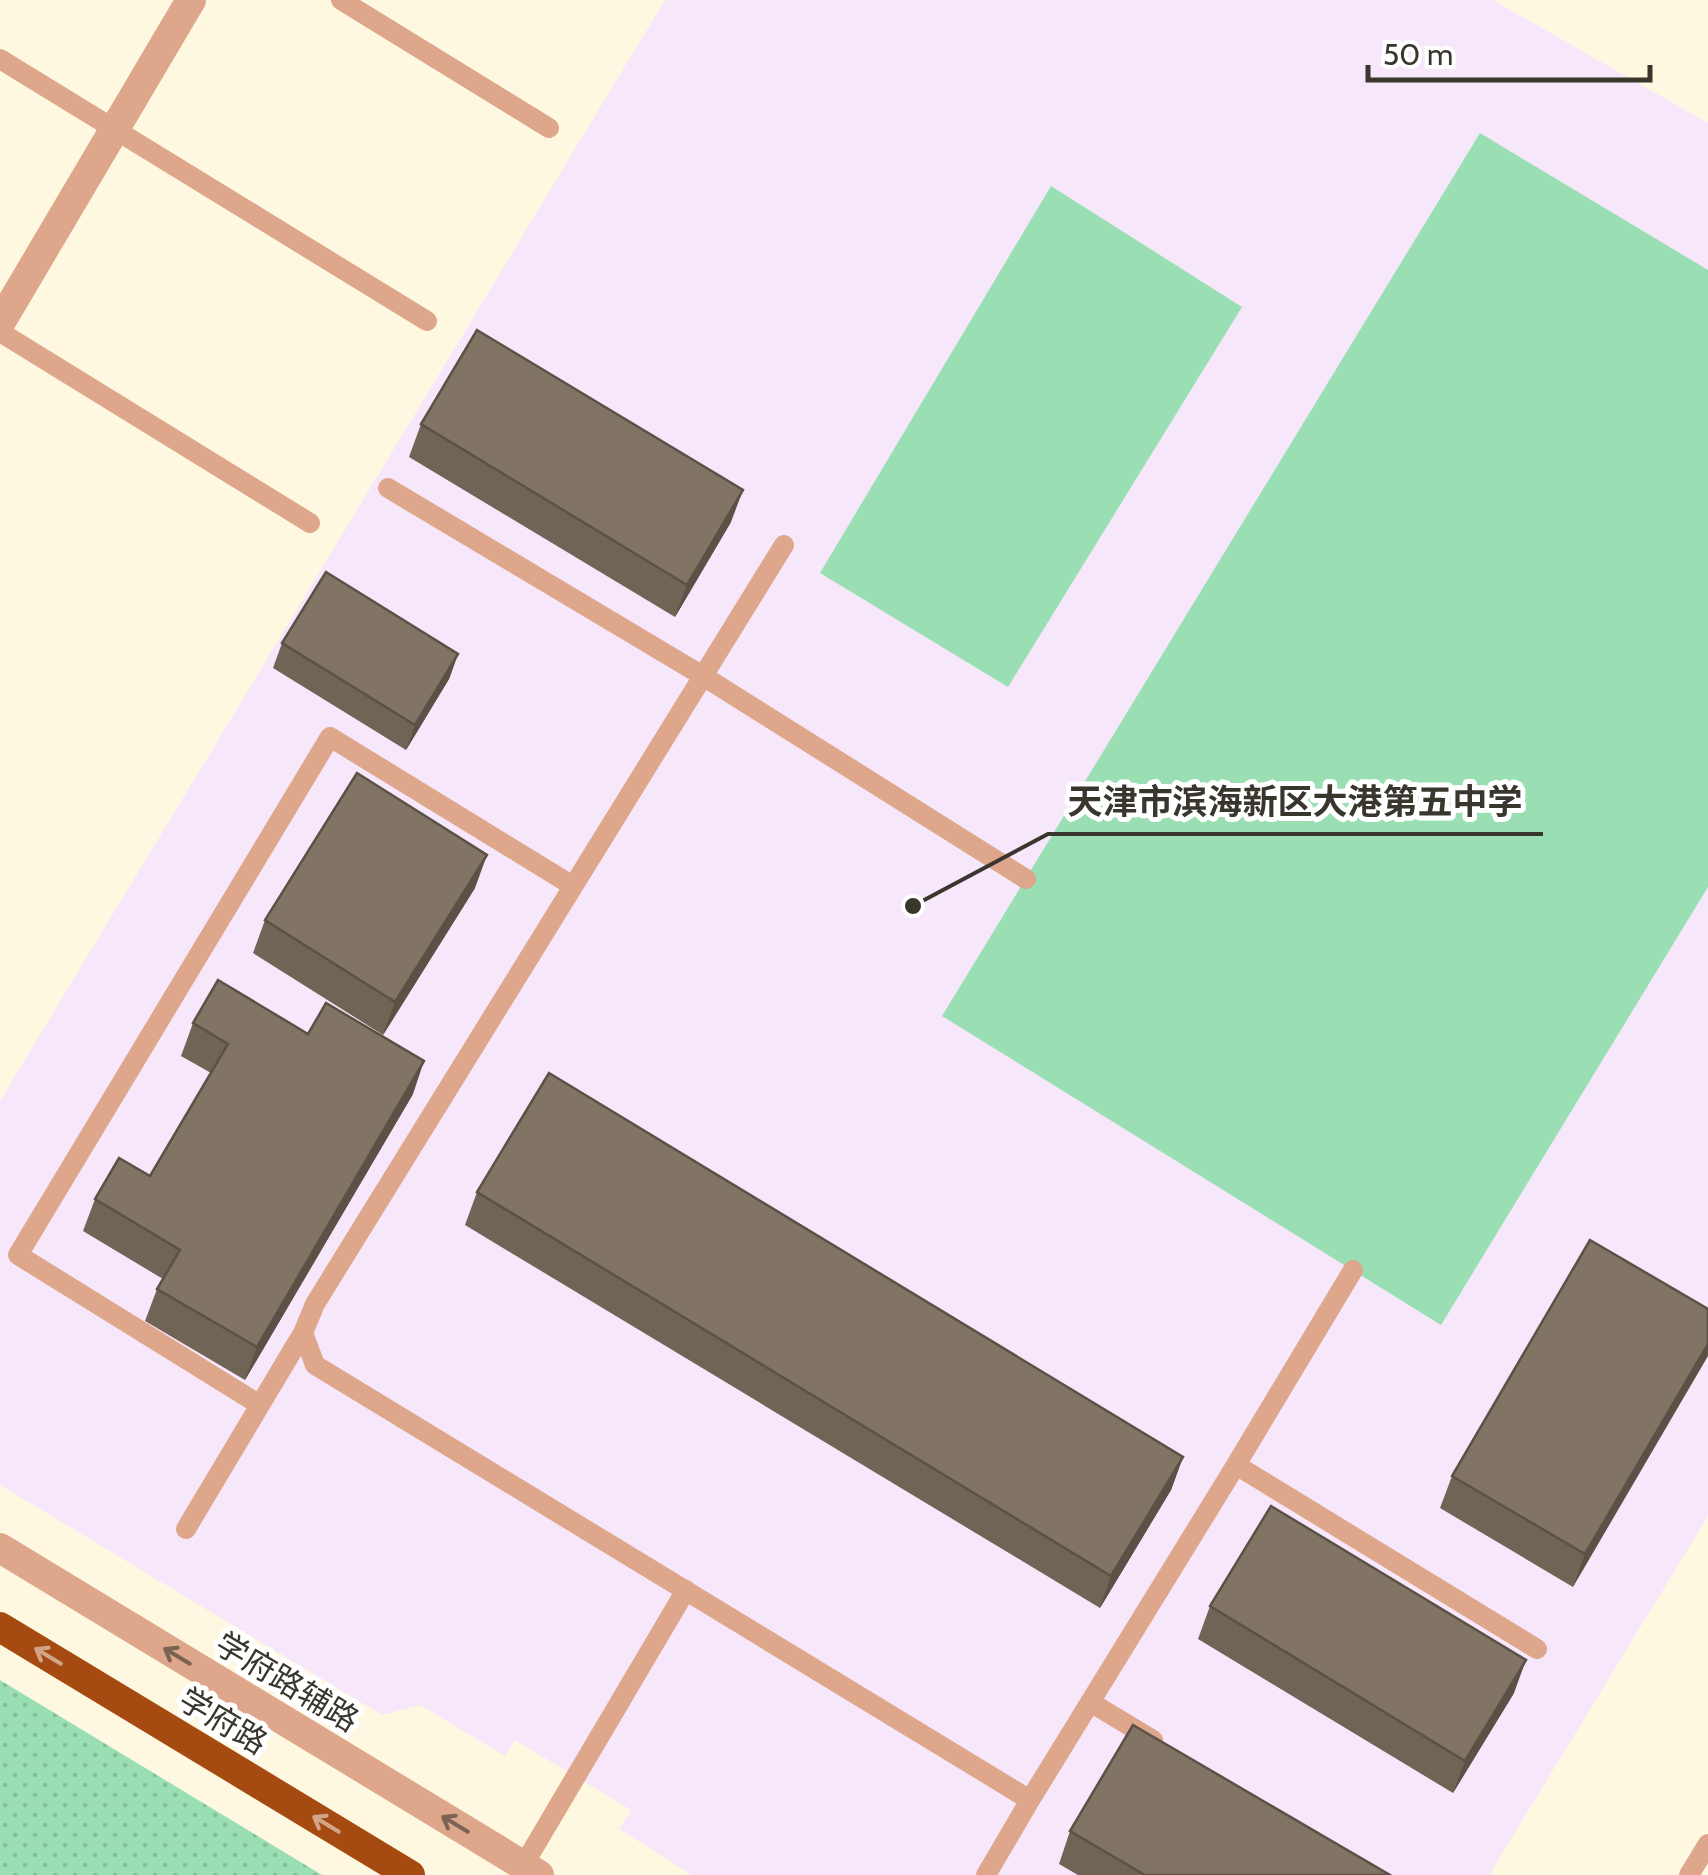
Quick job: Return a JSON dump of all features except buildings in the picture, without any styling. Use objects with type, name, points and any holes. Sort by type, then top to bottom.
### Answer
[{"type":"highway","name":"学府路","points":[[0,1626],[410,1875]]},
{"type":"street","points":[[0,323],[191,0]]},
{"type":"street","name":"学府路辅路","points":[[0,1548],[531,1870]]},
{"type":"lane","points":[[341,0],[548,128]]},
{"type":"lane","points":[[0,59],[427,321]]},
{"type":"lane","points":[[0,332],[310,523]]},
{"type":"lane","points":[[388,488],[703,676],[1026,879]]},
{"type":"lane","points":[[186,1528],[303,1333],[315,1304],[784,545]]},
{"type":"lane","points":[[260,1405],[18,1254],[330,737],[573,886]]},
{"type":"lane","points":[[986,1875],[1353,1270]]},
{"type":"lane","points":[[303,1333],[316,1365],[1030,1800]]},
{"type":"lane","points":[[1236,1465],[1537,1648]]},
{"type":"lane","points":[[531,1870],[686,1590]]},
{"type":"lane","points":[[1090,1702],[1175,1753]]},
{"type":"lane","points":[[1689,1875],[1708,1844]]},
{"type":"shaded area","points":[[665,0],[1493,0],[1708,123],[1708,1516],[1489,1875],[692,1875],[619,1829],[631,1810],[515,1740],[505,1756],[420,1705],[382,1715],[0,1485],[0,1101]]},
{"type":"green space","points":[[1480,133],[1708,270],[1708,887],[1441,1325],[942,1016]]},
{"type":"green space","points":[[1051,186],[1242,307],[1008,687],[820,573]]},
{"type":"green space","points":[[0,1680],[322,1875],[0,1875]]},
{"type":"place","name":"天津市滨海新区大港第五中学","points":[[913,906]]}]
